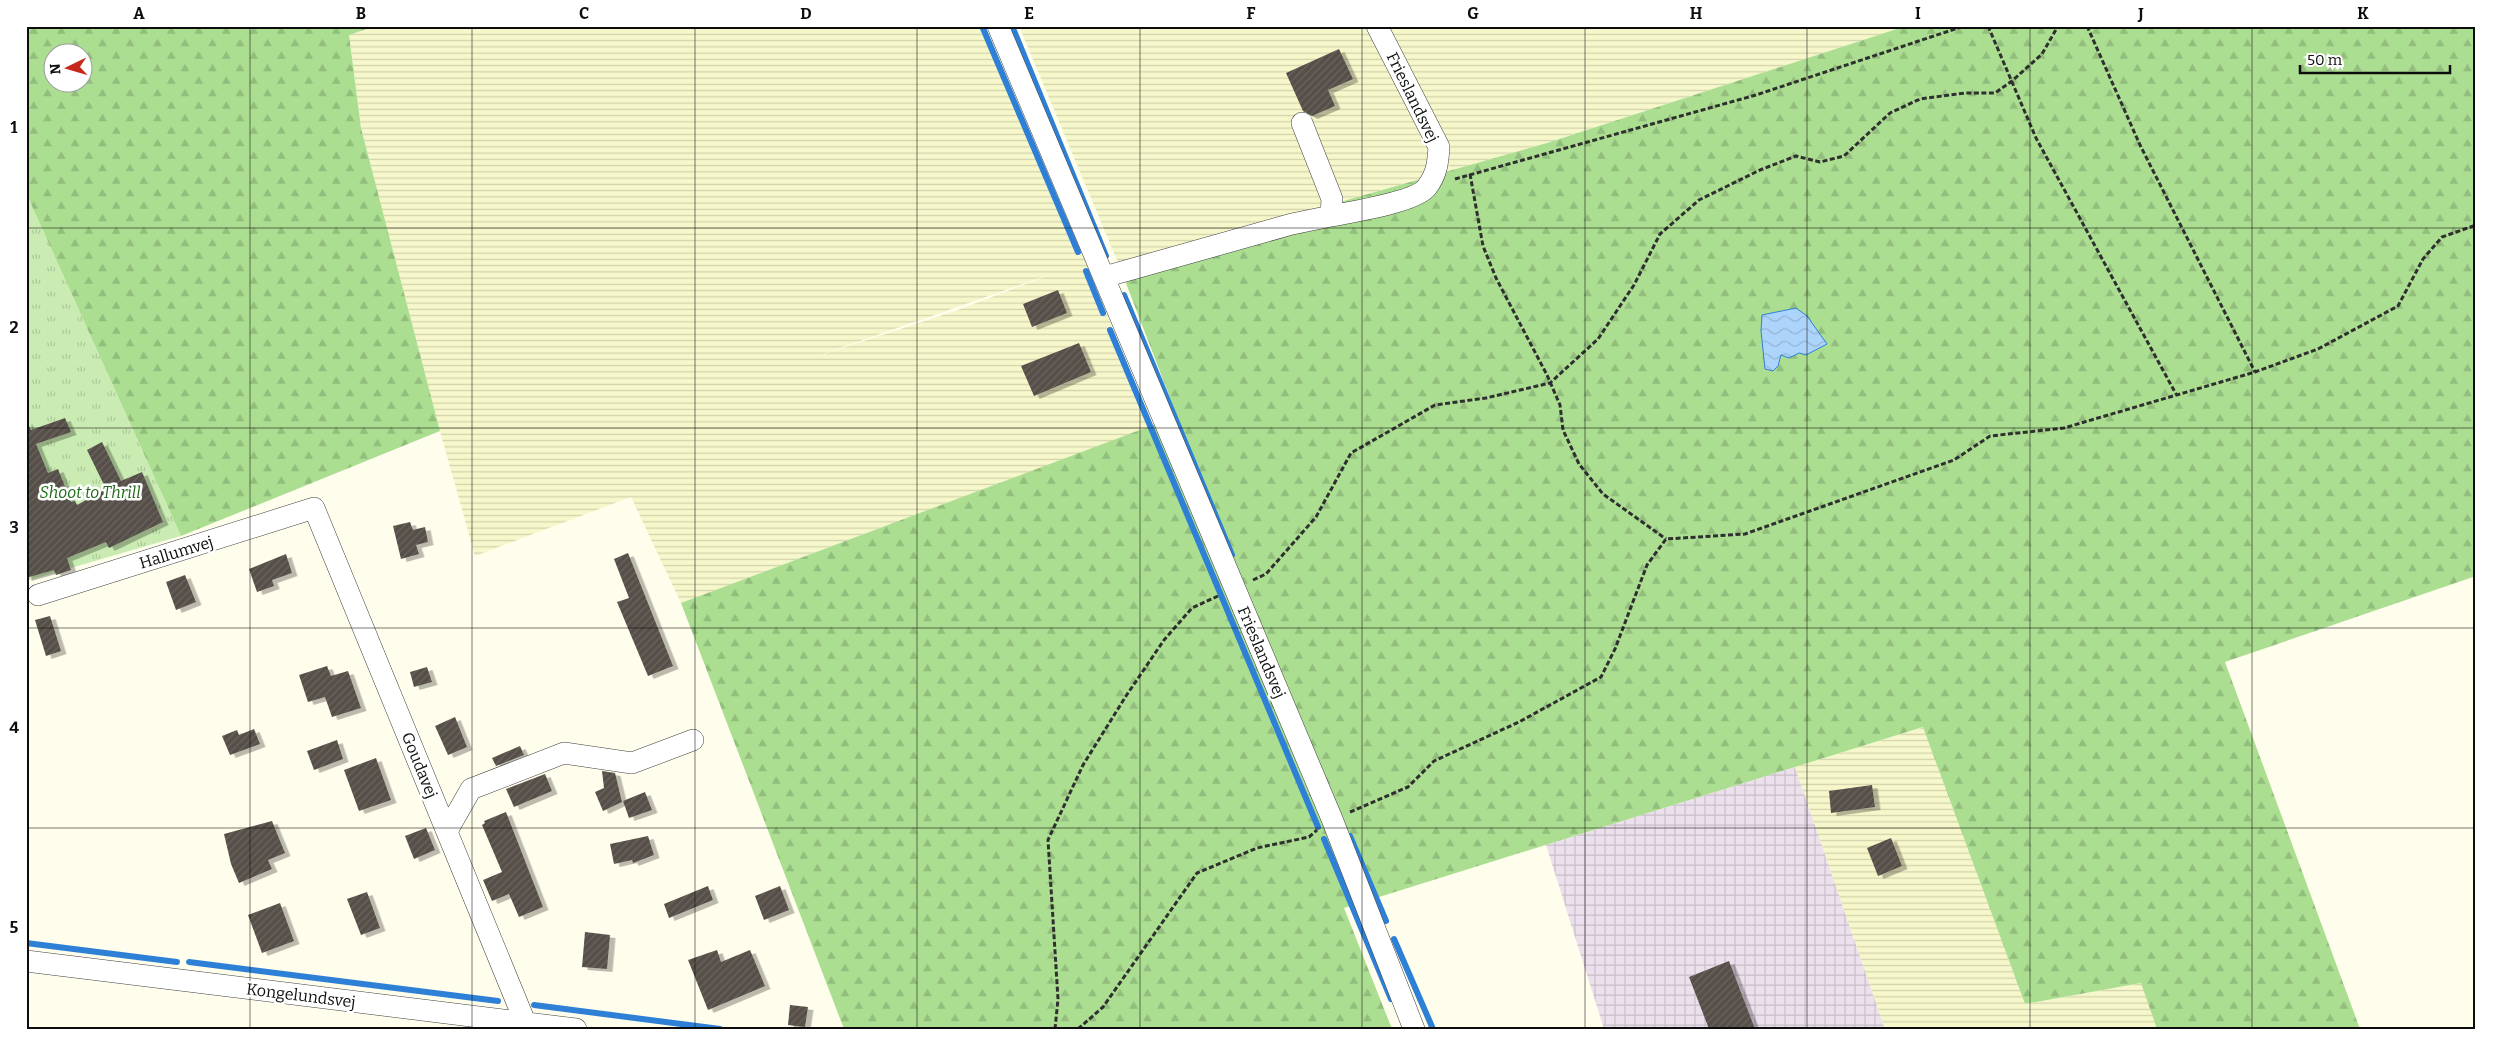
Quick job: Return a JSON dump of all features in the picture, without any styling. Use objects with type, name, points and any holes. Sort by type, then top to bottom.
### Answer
[{"type":"street","name":"Frieslandsvej","points":[[998,26],[1332,819],[1414,1029]]},
{"type":"street","name":"Frieslandsvej","points":[[1377,26],[1438,147],[1438,167],[1426,188]]},
{"type":"street","points":[[1302,123],[1332,199],[1331,216]]},
{"type":"street","points":[[1104,278],[1292,224],[1408,199],[1426,188]]},
{"type":"street","name":"Hallumvej","points":[[38,595],[314,508]]},
{"type":"street","name":"Goudavej","points":[[314,508],[525,1022]]},
{"type":"street","points":[[447,831],[471,789],[564,753],[632,763],[693,740]]},
{"type":"street","name":"Kongelundsvej","points":[[26,961],[576,1029]]},
{"type":"path","points":[[1426,188],[1470,174],[1756,95],[1964,26]]},
{"type":"path","points":[[1988,26],[2036,138],[2176,394]]},
{"type":"path","points":[[1235,588],[1266,574],[1316,517],[1351,452],[1435,405],[1486,398],[1550,383],[1598,339],[1634,285],[1660,234],[1699,200],[1760,170],[1796,156],[1820,162],[1844,156],[1890,113],[1920,100],[1965,94],[1994,93],[2012,81],[2042,54],[2058,26]]},
{"type":"path","points":[[2087,26],[2140,145],[2255,372]]},
{"type":"path","points":[[1470,174],[1483,246],[1496,278],[1560,405],[1563,430],[1579,464],[1603,494],[1666,539],[1745,534],[1954,460],[1990,436],[2064,428],[2255,372],[2318,348],[2398,306],[2423,259],[2442,237],[2476,225]]},
{"type":"path","points":[[1078,1029],[1102,1007],[1197,873],[1257,848],[1309,836],[1332,819],[1408,787],[1434,761],[1519,722],[1601,677],[1615,650],[1647,566],[1666,539]]},
{"type":"path","points":[[1054,1029],[1058,999],[1048,840],[1083,766],[1126,696],[1164,640],[1192,608],[1214,598]]},
{"type":"shaded area","points":[[1795,767],[1885,1029],[1604,1029],[1546,845]]},
{"type":"green space","points":[[26,26],[375,26],[349,35],[361,128],[440,431],[181,536],[26,193]]},
{"type":"green space","points":[[375,26],[980,26],[1086,262],[1152,426],[681,603],[631,497],[475,556],[440,431],[361,128],[349,34]],"holes":[[[1057,272],[955,311],[803,361]]]},
{"type":"green space","points":[[1019,26],[1906,26],[1547,143],[1119,265]]},
{"type":"green space","points":[[1906,26],[2476,26],[2476,576],[2225,662],[2360,1029],[2157,1029],[2141,983],[2025,1004],[1923,727],[1344,908],[1392,1029],[844,1029],[681,603],[1177,416],[1119,265],[1547,143]]},
{"type":"green space","name":"Shoot to Thrill","points":[[26,193],[181,536],[26,581]]},
{"type":"green space","points":[[1924,727],[2025,1004],[2142,983],[2157,1029],[1885,1029],[1795,767]]},
{"type":"water","points":[[1796,308],[1807,316],[1827,344],[1806,355],[1799,353],[1789,358],[1781,355],[1778,366],[1773,371],[1765,369],[1761,331],[1762,315]]},
{"type":"building","points":[[1339,49],[1353,79],[1328,90],[1335,106],[1312,116],[1303,111],[1286,73]]},
{"type":"building","points":[[1058,290],[1067,313],[1032,327],[1023,304]]},
{"type":"building","points":[[1079,343],[1091,372],[1034,396],[1021,366]]},
{"type":"building","points":[[65,418],[71,432],[36,444],[48,473],[58,469],[71,502],[75,501],[77,505],[106,489],[87,450],[102,442],[121,481],[142,472],[163,522],[109,548],[106,542],[67,558],[71,570],[56,575],[54,570],[26,578],[26,420],[31,430]]},
{"type":"building","points":[[410,522],[413,530],[425,527],[428,542],[416,545],[419,554],[401,559],[393,526]]},
{"type":"building","points":[[628,553],[673,666],[648,676],[617,602],[629,598],[614,559]]},
{"type":"building","points":[[286,554],[292,573],[272,580],[274,586],[257,592],[249,569]]},
{"type":"building","points":[[185,575],[196,602],[176,610],[166,582]]},
{"type":"building","points":[[50,616],[61,651],[46,656],[35,620]]},
{"type":"building","points":[[327,666],[331,676],[348,671],[361,708],[332,717],[325,697],[308,702],[299,675]]},
{"type":"building","points":[[427,667],[432,682],[414,687],[410,672]]},
{"type":"building","points":[[455,717],[467,747],[448,755],[435,726]]},
{"type":"building","points":[[254,729],[260,744],[230,755],[222,736],[237,730],[239,735]]},
{"type":"building","points":[[337,740],[343,759],[314,770],[307,751]]},
{"type":"building","points":[[520,746],[524,755],[496,766],[492,758]]},
{"type":"building","points":[[376,758],[391,800],[359,811],[344,770]]},
{"type":"building","points":[[602,771],[615,773],[622,802],[603,811],[595,792],[604,788]]},
{"type":"building","points":[[545,774],[552,791],[514,807],[506,789]]},
{"type":"building","points":[[1872,785],[1875,807],[1831,813],[1829,791]]},
{"type":"building","points":[[645,792],[652,810],[629,818],[623,801]]},
{"type":"building","points":[[506,812],[543,907],[519,917],[509,894],[492,901],[483,880],[502,872],[482,825],[485,823],[484,821]]},
{"type":"building","points":[[272,821],[285,853],[268,860],[272,869],[239,883],[231,864],[224,834]]},
{"type":"building","points":[[426,828],[435,850],[414,859],[405,836]]},
{"type":"building","points":[[648,836],[654,855],[633,863],[632,860],[614,864],[610,844]]},
{"type":"building","points":[[1891,838],[1902,866],[1878,876],[1867,848]]},
{"type":"building","points":[[708,886],[713,900],[669,918],[664,904]]},
{"type":"building","points":[[780,886],[789,910],[764,920],[755,896]]},
{"type":"building","points":[[367,892],[380,928],[361,935],[347,899]]},
{"type":"building","points":[[280,903],[294,941],[262,953],[248,915]]},
{"type":"building","points":[[585,932],[610,935],[607,969],[582,967]]},
{"type":"building","points":[[717,950],[721,962],[750,950],[765,986],[708,1010],[688,960]]},
{"type":"building","points":[[1729,961],[1755,1029],[1709,1029],[1689,977]]},
{"type":"building","points":[[790,1005],[808,1007],[805,1027],[788,1025]]},
{"type":"waterway","points":[[982,26],[1078,252]]},
{"type":"waterway","points":[[1012,26],[1106,256]]},
{"type":"waterway","points":[[1086,271],[1103,313]]},
{"type":"waterway","points":[[1124,295],[1232,555]]},
{"type":"waterway","points":[[1110,330],[1318,827]]},
{"type":"waterway","points":[[1350,836],[1386,921]]},
{"type":"waterway","points":[[1324,839],[1391,999]]},
{"type":"waterway","points":[[1394,939],[1433,1029]]},
{"type":"waterway","points":[[26,943],[177,962]]},
{"type":"waterway","points":[[189,962],[498,1001]]},
{"type":"waterway","points":[[534,1005],[720,1029]]}]
